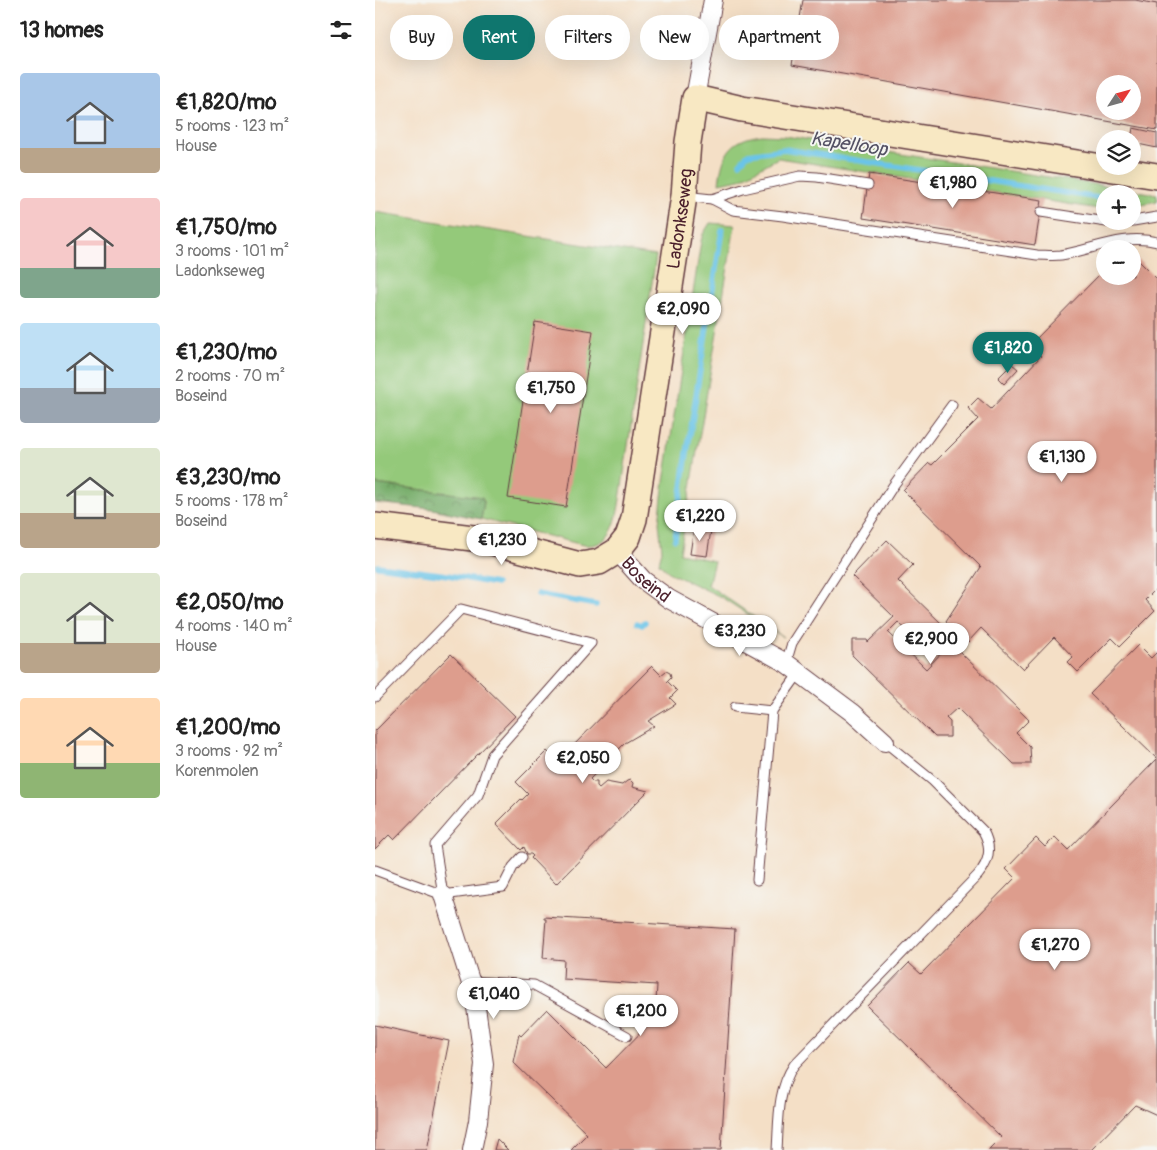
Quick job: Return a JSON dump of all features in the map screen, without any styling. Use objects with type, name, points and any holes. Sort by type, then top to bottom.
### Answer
[{"type":"street","name":"Ladonkseweg","points":[[617,551],[629,537],[634,519],[684,196],[688,142],[713,0]]},
{"type":"street","points":[[695,98],[752,110],[1157,176]]},
{"type":"street","name":"Boseind","points":[[375,526],[481,540],[580,565],[599,562],[617,551],[643,580],[669,599],[793,668],[853,714],[885,742]]},
{"type":"street","points":[[443,895],[475,1001],[484,1064],[478,1121],[472,1150]]},
{"type":"lane","points":[[712,200],[743,189],[800,176],[868,185]]},
{"type":"lane","points":[[684,196],[712,200],[733,210],[783,216],[1037,256],[1059,255],[1104,244],[1133,240],[1157,242]]},
{"type":"lane","points":[[1041,212],[1096,220]]},
{"type":"lane","points":[[1141,219],[1157,217]]},
{"type":"lane","points":[[757,880],[772,711],[793,668],[792,643],[893,486],[952,405]]},
{"type":"lane","points":[[375,697],[461,609],[591,643],[492,755],[478,795],[435,845],[443,895]]},
{"type":"lane","points":[[735,707],[772,711]]},
{"type":"lane","points":[[777,1150],[782,1093],[794,1065],[979,875],[989,858],[990,848],[983,831],[933,781],[885,742]]},
{"type":"lane","points":[[375,870],[443,895],[503,887],[513,867],[523,857]]},
{"type":"lane","points":[[470,981],[534,984],[627,1036]]},
{"type":"green space","points":[[762,135],[785,136],[1099,185],[1096,185],[1096,209],[778,158],[740,179],[719,183],[723,163],[730,149],[742,140]]},
{"type":"green space","points":[[1141,192],[1157,194],[1157,201],[1141,204]]},
{"type":"green space","points":[[375,212],[656,256],[618,511],[613,529],[602,541],[594,545],[583,545],[481,519],[484,502],[482,497],[375,484]]},
{"type":"green space","points":[[710,223],[735,225],[680,553],[714,561],[708,585],[783,637],[721,597],[670,573],[659,563],[662,550],[659,523],[663,488],[701,241]]},
{"type":"green space","points":[[375,484],[482,497],[484,502],[481,519],[432,509],[375,503]]},
{"type":"building","points":[[803,0],[1135,0],[1157,4],[1157,130],[1101,120],[1141,120],[1141,75],[1096,75],[1096,119],[792,65],[793,60],[839,60],[839,15],[800,15]]},
{"type":"building","points":[[1133,128],[1157,133],[1157,148],[1141,145],[1141,130],[1133,130]]},
{"type":"building","points":[[869,174],[1042,200],[1035,245],[863,218]]},
{"type":"building","points":[[1141,263],[1157,279],[1157,588],[1145,600],[1155,611],[1120,646],[1112,638],[1078,672],[1068,662],[1073,657],[1054,637],[1023,669],[981,628],[968,642],[946,621],[981,567],[903,490],[929,463],[932,465],[978,419],[968,408],[978,398],[991,409],[1041,356],[1030,345],[1096,278],[1096,285],[1141,285]]},
{"type":"building","points":[[535,322],[593,331],[566,507],[508,498]]},
{"type":"building","points":[[1012,364],[1018,369],[1004,384],[998,378]]},
{"type":"building","points":[[691,509],[714,513],[712,524],[689,520]]},
{"type":"building","points":[[694,527],[711,530],[707,556],[690,554]]},
{"type":"building","points":[[887,540],[913,565],[898,581],[944,626],[924,647],[898,622],[888,632],[926,669],[951,643],[1029,720],[1016,733],[1030,747],[1031,764],[1014,764],[957,708],[946,718],[950,722],[950,737],[935,737],[852,655],[852,640],[867,640],[868,642],[894,617],[852,576]]},
{"type":"building","points":[[1138,645],[1151,658],[1157,652],[1157,759],[1090,694]]},
{"type":"building","points":[[451,654],[515,716],[394,840],[389,835],[375,849],[375,731]]},
{"type":"building","points":[[652,666],[661,675],[666,671],[670,673],[671,677],[667,681],[677,691],[670,698],[676,704],[648,721],[654,726],[625,743],[590,779],[593,782],[597,782],[599,788],[606,782],[622,785],[630,780],[633,783],[632,787],[648,791],[556,884],[531,858],[533,856],[527,854],[524,847],[521,850],[496,824],[528,794],[516,782],[547,751],[559,763],[565,757],[563,756]]},
{"type":"building","points":[[1157,759],[1157,1115],[1135,1105],[1091,1150],[988,1150],[1001,1137],[867,1006],[909,963],[921,974],[1015,878],[1006,869],[1036,838],[1045,847],[1055,837],[1068,850]]},
{"type":"building","points":[[544,917],[735,929],[721,1150],[571,1150],[587,1134],[513,1062],[519,1034],[521,1036],[547,1009],[606,1068],[655,1018],[657,985],[563,979],[564,960],[543,958],[546,919]]},
{"type":"building","points":[[375,1025],[449,1041],[427,1150],[375,1150]]},
{"type":"building","points":[[497,1139],[508,1150],[494,1150]]},
{"type":"waterway","name":"Kapelloop","points":[[740,163],[748,154],[784,149],[1096,198]]},
{"type":"waterway","name":"Kapelloop","points":[[675,539],[722,230]]},
{"type":"waterway","name":"Kapelloop","points":[[378,566],[448,575],[496,584]]},
{"type":"waterway","name":"Kapelloop","points":[[537,594],[596,605]]},
{"type":"waterway","name":"Kapelloop","points":[[637,623],[642,625],[645,622]]}]
